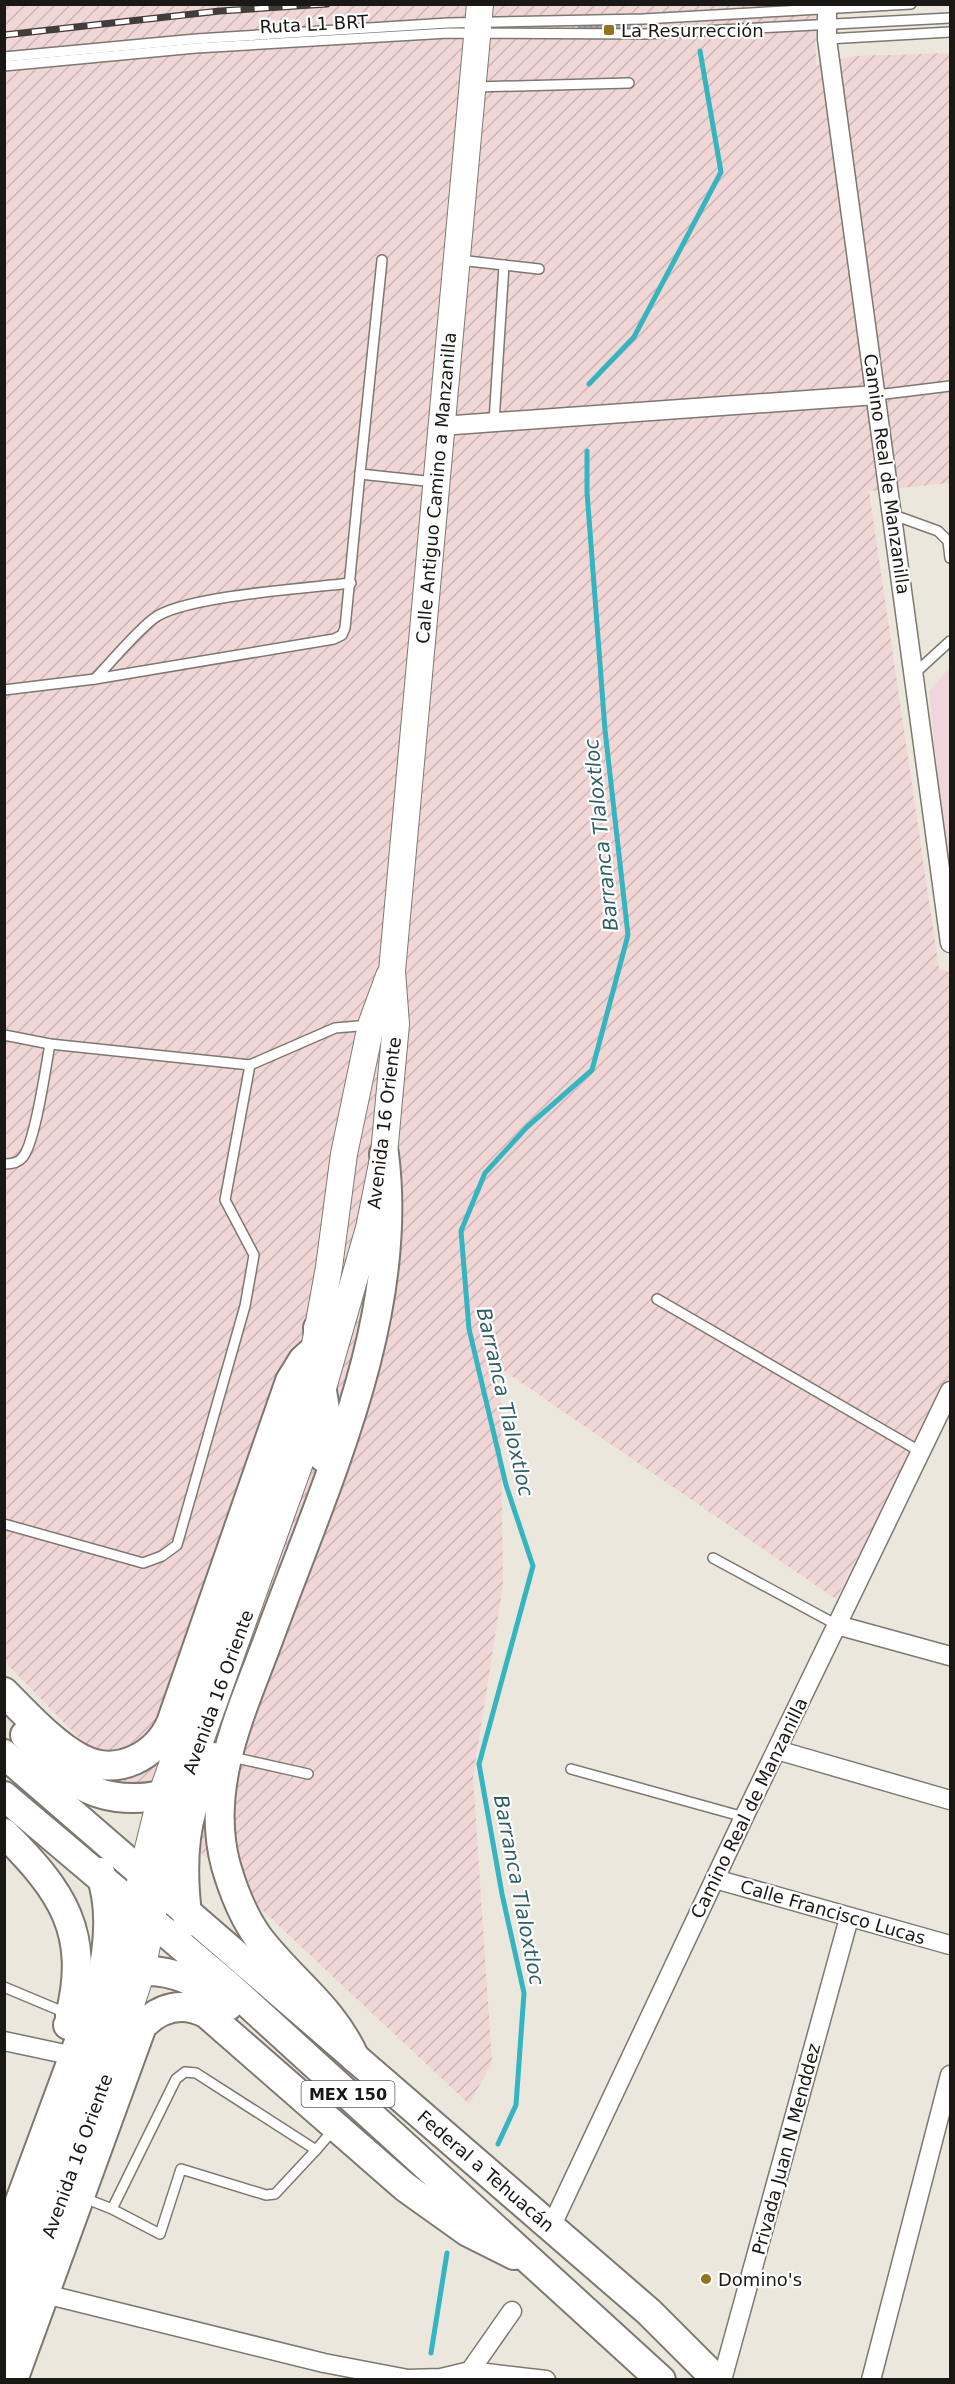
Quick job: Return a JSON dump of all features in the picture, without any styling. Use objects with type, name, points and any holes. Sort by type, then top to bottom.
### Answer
[{"type":"main road","name":"Calle Antiguo Camino a Manzanilla","points":[[384,1024],[392,970],[438,482],[441,426],[459,260],[479,19]]},
{"type":"main road","name":"Avenida 16 Oriente","points":[[173,1790],[308,1440],[369,1228],[384,1154],[384,1024]]},
{"type":"main road","name":"Avenida 16 Oriente","points":[[4,2351],[118,2044],[121,1977],[143,1915],[173,1790],[284,1453],[316,1339],[329,1267],[344,1154],[384,1024]]},
{"type":"main road","points":[[355,2058],[329,2012],[267,1947],[240,1906],[226,1867],[218,1801],[227,1756],[344,1433],[374,1323],[388,1223],[388,1184],[384,1154]]},
{"type":"main road","points":[[199,1960],[191,1942],[186,1912],[184,1860],[193,1807],[320,1471],[328,1428],[316,1339]]},
{"type":"main road","points":[[4,1692],[73,1753],[88,1762],[108,1765],[130,1762],[159,1744],[171,1723],[290,1381],[316,1339]]},
{"type":"main road","points":[[4,1715],[67,1777],[89,1791],[117,1798],[173,1790]]},
{"type":"main road","name":"MEX 150","points":[[4,1754],[150,1880]]},
{"type":"main road","name":"MEX 150","points":[[4,1796],[143,1915]]},
{"type":"main road","points":[[15,2209],[121,1977],[108,1933],[107,1903],[102,1878],[89,1844],[73,1814]]},
{"type":"main road","points":[[4,1833],[44,1875],[69,1921],[78,1970],[69,2020],[4,2244]]},
{"type":"main road","name":"Federal a Tehuacán","points":[[150,1880],[649,2312],[720,2379]]},
{"type":"main road","name":"Federal a Tehuacán","points":[[143,1915],[199,1960],[660,2379]]},
{"type":"main road","points":[[69,2020],[81,2004],[121,1977],[176,1975],[224,2003],[415,2172],[482,2225],[520,2251]]},
{"type":"main road","points":[[13,2379],[142,2026],[165,2009],[188,2007],[207,2014],[405,2187],[468,2232],[520,2251],[576,2267],[649,2312]]},
{"type":"main road","name":"Avenida 16 Oriente","points":[[4,2296],[15,2209]]},
{"type":"street","name":"Camino Real de Manzanilla","points":[[827,19],[891,514],[951,943]]},
{"type":"street","points":[[441,426],[877,395]]},
{"type":"street","name":"Camino Real de Manzanilla","points":[[551,2227],[744,1817],[951,1391]]},
{"type":"street","points":[[837,1625],[951,1656]]},
{"type":"street","points":[[777,1750],[951,1800]]},
{"type":"street","name":"Calle Francisco Lucas","points":[[715,1879],[951,1945]]},
{"type":"street","name":"Privada Juan N Menddez","points":[[720,2379],[849,1918]]},
{"type":"street","points":[[4,2041],[60,2053]]},
{"type":"street","points":[[871,2379],[951,2075]]},
{"type":"street","points":[[45,2294],[324,2363],[408,2379],[441,2378],[470,2371],[546,2379]]},
{"type":"street","points":[[470,2371],[512,2310]]},
{"type":"lane","name":"Ruta L1 BRT","points":[[4,66],[479,19],[645,34],[827,19],[911,4]]},
{"type":"lane","name":"Ruta L1 BRT","points":[[4,57],[196,39],[479,19],[951,18]]},
{"type":"lane","points":[[827,19],[951,32]]},
{"type":"lane","points":[[472,87],[629,83]]},
{"type":"lane","points":[[4,690],[95,679],[334,639],[342,635],[351,583],[382,260]]},
{"type":"lane","points":[[459,260],[539,268]]},
{"type":"lane","points":[[494,422],[504,265]]},
{"type":"lane","points":[[877,395],[951,386]]},
{"type":"lane","points":[[360,474],[438,482]]},
{"type":"lane","points":[[891,514],[938,531],[948,541],[951,558]]},
{"type":"lane","points":[[95,679],[154,618],[171,609],[208,601],[351,583]]},
{"type":"lane","points":[[914,674],[951,641]]},
{"type":"lane","points":[[4,1035],[50,1044],[250,1065],[335,1028],[384,1024]]},
{"type":"lane","points":[[4,1164],[12,1164],[22,1158],[30,1142],[50,1044]]},
{"type":"lane","points":[[4,1524],[143,1563],[162,1556],[177,1545],[245,1306],[254,1256],[225,1200],[250,1065]]},
{"type":"lane","points":[[657,1299],[921,1452]]},
{"type":"lane","points":[[713,1558],[837,1625]]},
{"type":"lane","points":[[227,1756],[308,1774]]},
{"type":"lane","points":[[572,1769],[744,1817]]},
{"type":"lane","points":[[4,1987],[69,2020]]},
{"type":"lane","points":[[112,2209],[176,2079],[185,2072],[196,2073],[316,2150]]},
{"type":"lane","points":[[80,2197],[112,2209],[160,2234],[181,2169],[266,2195],[275,2194],[336,2127]]},
{"type":"shaded area","points":[[4,5],[815,5],[816,65],[854,56],[950,53],[950,483],[869,491],[939,969],[950,972],[950,1375],[836,1599],[500,1368],[503,1585],[473,1777],[492,2063],[469,2104],[86,1745],[5,1662]]},
{"type":"shaded area","points":[[950,667],[950,898],[929,691]]},
{"type":"building","points":[[578,24],[642,25],[642,33],[578,33]]},
{"type":"waterway","name":"Barranca Tlaloxtloc","points":[[589,384],[634,337],[721,172],[700,51]]},
{"type":"waterway","name":"Barranca Tlaloxtloc","points":[[498,2144],[516,2105],[524,1993],[502,1894],[479,1764],[533,1566],[506,1485],[469,1329],[461,1231],[485,1173],[527,1127],[592,1070],[628,935],[605,730],[587,492],[587,451]]},
{"type":"waterway","name":"Barranca Tlaloxtloc","points":[[431,2353],[447,2253]]},
{"type":"railway","points":[[4,35],[220,11],[327,4]]},
{"type":"place","name":"La Resurrección","points":[[609,30]]},
{"type":"place","name":"Domino's","points":[[706,2279]]}]
